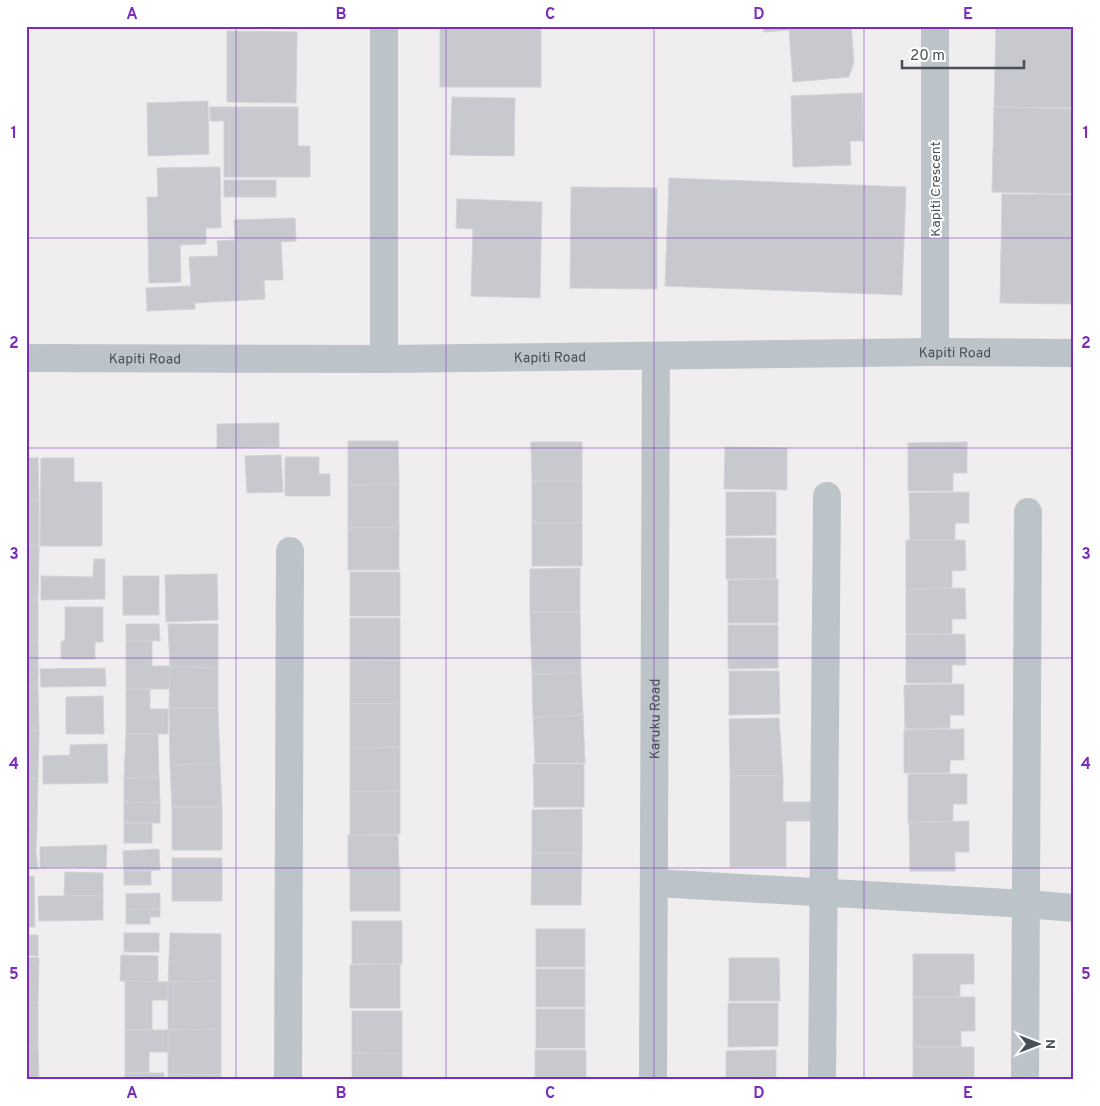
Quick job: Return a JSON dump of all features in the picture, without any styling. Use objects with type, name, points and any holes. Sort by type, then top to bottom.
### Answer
[{"type":"street","points":[[384,26],[384,359]]},
{"type":"street","name":"Kapiti Crescent","points":[[935,26],[935,352]]},
{"type":"street","name":"Kapiti Road","points":[[26,358],[384,359],[935,352],[1074,353]]},
{"type":"street","name":"Karuku Road","points":[[653,1080],[656,356]]},
{"type":"street","points":[[822,1080],[826,496]]},
{"type":"street","points":[[1025,1080],[1028,512]]},
{"type":"street","points":[[288,1080],[290,550]]},
{"type":"street","points":[[655,884],[1074,908]]},
{"type":"building","points":[[440,26],[541,26],[541,87],[440,87]]},
{"type":"building","points":[[763,26],[851,26],[854,62],[849,77],[793,82],[789,30],[764,32]]},
{"type":"building","points":[[996,26],[1074,26],[1074,108],[994,107]]},
{"type":"building","points":[[227,31],[297,32],[296,103],[227,102]]},
{"type":"building","points":[[862,93],[863,141],[850,141],[851,165],[793,167],[791,96]]},
{"type":"building","points":[[452,97],[515,98],[514,156],[450,155]]},
{"type":"building","points":[[208,101],[209,154],[148,156],[147,103]]},
{"type":"building","points":[[210,107],[298,107],[298,146],[310,146],[310,177],[224,177],[224,121],[210,121]]},
{"type":"building","points":[[994,107],[1074,109],[1074,194],[992,192]]},
{"type":"building","points":[[220,167],[221,228],[206,228],[206,244],[180,245],[181,282],[149,283],[147,197],[158,197],[157,168]]},
{"type":"building","points":[[669,178],[906,187],[902,295],[665,286]]},
{"type":"building","points":[[224,180],[276,180],[276,197],[224,197]]},
{"type":"building","points":[[571,187],[657,188],[657,289],[570,288]]},
{"type":"building","points":[[1002,194],[1074,195],[1074,304],[1000,303]]},
{"type":"building","points":[[457,199],[542,202],[540,298],[471,296],[473,229],[456,228]]},
{"type":"building","points":[[295,218],[296,241],[281,242],[283,280],[264,280],[265,299],[195,303],[195,309],[147,311],[146,288],[191,286],[189,257],[218,256],[217,241],[235,240],[234,220]]},
{"type":"building","points":[[279,423],[279,447],[217,448],[217,424]]},
{"type":"building","points":[[348,441],[398,441],[399,484],[348,485]]},
{"type":"building","points":[[531,442],[582,442],[582,481],[532,481]]},
{"type":"building","points":[[967,442],[967,473],[953,473],[953,491],[908,491],[908,443]]},
{"type":"building","points":[[725,447],[787,448],[787,490],[724,489]]},
{"type":"building","points":[[281,455],[283,492],[247,493],[245,456]]},
{"type":"building","points":[[285,457],[319,457],[319,474],[330,474],[330,496],[285,496]]},
{"type":"building","points":[[26,458],[38,458],[39,500],[26,500]]},
{"type":"building","points":[[41,458],[74,458],[74,482],[102,482],[102,546],[40,546]]},
{"type":"building","points":[[532,481],[582,481],[582,523],[532,523]]},
{"type":"building","points":[[399,484],[399,528],[348,528],[348,485]]},
{"type":"building","points":[[726,492],[776,492],[776,535],[726,536]]},
{"type":"building","points":[[969,492],[969,523],[955,523],[955,540],[910,540],[909,493]]},
{"type":"building","points":[[26,500],[39,500],[39,546],[26,546]]},
{"type":"building","points":[[532,523],[582,523],[582,566],[532,566]]},
{"type":"building","points":[[348,528],[399,528],[399,570],[348,570]]},
{"type":"building","points":[[726,538],[776,538],[776,579],[726,579]]},
{"type":"building","points":[[906,540],[965,540],[966,570],[952,571],[952,588],[906,589]]},
{"type":"building","points":[[26,546],[39,546],[38,600],[26,600]]},
{"type":"building","points":[[94,559],[105,559],[105,599],[41,600],[41,576],[93,577]]},
{"type":"building","points":[[580,568],[580,612],[530,612],[530,569]]},
{"type":"building","points":[[350,572],[400,572],[400,616],[350,616]]},
{"type":"building","points":[[217,574],[218,620],[166,622],[165,575]]},
{"type":"building","points":[[123,576],[159,576],[159,615],[123,615]]},
{"type":"building","points":[[778,579],[778,623],[728,623],[728,580]]},
{"type":"building","points":[[965,588],[966,619],[952,619],[952,634],[906,634],[906,589]]},
{"type":"building","points":[[26,600],[38,600],[38,641],[26,641]]},
{"type":"building","points":[[65,607],[103,607],[103,642],[95,642],[95,659],[61,659],[61,642],[65,640]]},
{"type":"building","points":[[530,612],[580,612],[581,673],[532,674]]},
{"type":"building","points":[[350,618],[400,618],[400,661],[350,660]]},
{"type":"building","points":[[126,624],[159,624],[160,641],[126,641]]},
{"type":"building","points":[[168,624],[218,624],[218,668],[170,666]]},
{"type":"building","points":[[728,625],[778,625],[778,668],[728,669]]},
{"type":"building","points":[[965,634],[966,665],[952,665],[952,683],[906,683],[906,635]]},
{"type":"building","points":[[26,641],[38,641],[38,688],[26,688]]},
{"type":"building","points":[[126,641],[152,641],[152,666],[170,666],[169,689],[126,689]]},
{"type":"building","points":[[350,660],[400,661],[400,704],[350,704]]},
{"type":"building","points":[[170,666],[218,668],[218,708],[169,708]]},
{"type":"building","points":[[105,668],[106,686],[41,687],[40,669]]},
{"type":"building","points":[[729,671],[779,671],[780,714],[729,715]]},
{"type":"building","points":[[581,673],[583,715],[533,717],[532,674]]},
{"type":"building","points":[[964,684],[964,715],[950,715],[950,728],[905,729],[904,685]]},
{"type":"building","points":[[26,688],[38,688],[39,731],[26,731]]},
{"type":"building","points":[[126,689],[150,689],[150,709],[168,709],[168,734],[126,734]]},
{"type":"building","points":[[103,696],[104,734],[66,734],[66,697]]},
{"type":"building","points":[[350,704],[400,704],[400,747],[350,748]]},
{"type":"building","points":[[169,708],[218,708],[220,764],[170,765]]},
{"type":"building","points":[[583,715],[585,763],[535,763],[533,717]]},
{"type":"building","points":[[779,718],[783,776],[730,776],[729,719]]},
{"type":"building","points":[[964,729],[964,760],[950,760],[950,773],[904,773],[904,730]]},
{"type":"building","points":[[26,731],[39,731],[38,779],[26,779]]},
{"type":"building","points":[[126,734],[158,734],[159,777],[124,778]]},
{"type":"building","points":[[107,744],[108,783],[43,784],[43,756],[70,755],[70,745]]},
{"type":"building","points":[[400,747],[400,791],[350,792],[350,748]]},
{"type":"building","points":[[220,764],[222,807],[172,807],[170,765]]},
{"type":"building","points":[[533,764],[584,764],[584,807],[534,807]]},
{"type":"building","points":[[908,774],[967,774],[967,804],[953,804],[953,821],[908,823]]},
{"type":"building","points":[[730,776],[783,776],[783,802],[812,802],[812,821],[786,821],[786,867],[730,867]]},
{"type":"building","points":[[159,777],[160,802],[124,803],[124,778]]},
{"type":"building","points":[[26,779],[38,779],[37,826],[26,825]]},
{"type":"building","points":[[400,791],[400,834],[350,835],[350,792]]},
{"type":"building","points":[[160,802],[160,823],[124,823],[124,803]]},
{"type":"building","points":[[172,807],[222,807],[222,850],[172,850]]},
{"type":"building","points":[[582,809],[582,853],[532,853],[532,810]]},
{"type":"building","points":[[969,821],[969,852],[955,852],[955,871],[910,871],[909,823]]},
{"type":"building","points":[[124,823],[152,823],[152,843],[124,843]]},
{"type":"building","points":[[26,825],[37,826],[36,851],[38,869],[26,869]]},
{"type":"building","points":[[348,835],[398,835],[399,868],[348,868]]},
{"type":"building","points":[[107,845],[106,868],[40,868],[40,847]]},
{"type":"building","points":[[159,849],[160,870],[124,871],[123,851]]},
{"type":"building","points":[[532,853],[582,853],[581,905],[531,905]]},
{"type":"building","points":[[172,858],[222,858],[222,901],[172,901]]},
{"type":"building","points":[[350,868],[400,868],[400,911],[350,911]]},
{"type":"building","points":[[124,871],[151,871],[151,885],[124,885]]},
{"type":"building","points":[[65,872],[103,873],[103,896],[64,896]]},
{"type":"building","points":[[26,876],[34,876],[35,927],[26,927]]},
{"type":"building","points":[[160,893],[160,909],[126,910],[126,894]]},
{"type":"building","points":[[38,896],[103,896],[103,920],[39,921]]},
{"type":"building","points":[[160,909],[160,917],[150,917],[150,924],[126,924],[126,910]]},
{"type":"building","points":[[352,921],[402,921],[402,964],[352,964]]},
{"type":"building","points":[[536,929],[585,929],[585,967],[536,967]]},
{"type":"building","points":[[124,933],[159,933],[159,952],[124,952]]},
{"type":"building","points":[[170,933],[221,934],[221,981],[168,982]]},
{"type":"building","points":[[26,935],[38,935],[38,956],[26,955]]},
{"type":"building","points":[[913,954],[974,954],[974,984],[960,984],[960,997],[913,997]]},
{"type":"building","points":[[121,955],[158,956],[158,982],[120,981]]},
{"type":"building","points":[[26,957],[39,958],[38,1003],[26,1003]]},
{"type":"building","points":[[729,958],[779,958],[780,1001],[729,1001]]},
{"type":"building","points":[[400,964],[400,1008],[350,1008],[350,965]]},
{"type":"building","points":[[536,969],[585,969],[585,1007],[536,1007]]},
{"type":"building","points":[[125,981],[168,982],[168,1000],[152,1000],[152,1030],[125,1030]]},
{"type":"building","points":[[221,981],[221,1029],[168,1030],[168,982]]},
{"type":"building","points":[[913,997],[975,997],[975,1031],[961,1031],[961,1047],[913,1047]]},
{"type":"building","points":[[26,1003],[38,1003],[38,1048],[26,1048]]},
{"type":"building","points":[[728,1003],[778,1003],[778,1046],[728,1047]]},
{"type":"building","points":[[536,1009],[585,1009],[585,1048],[536,1048]]},
{"type":"building","points":[[352,1011],[402,1011],[402,1054],[352,1053]]},
{"type":"building","points":[[221,1029],[221,1075],[168,1074],[168,1030]]},
{"type":"building","points":[[125,1030],[168,1030],[168,1052],[149,1052],[149,1073],[125,1073]]},
{"type":"building","points":[[913,1047],[974,1047],[974,1080],[913,1080]]},
{"type":"building","points":[[26,1048],[38,1048],[39,1080],[26,1080]]},
{"type":"building","points":[[535,1050],[586,1050],[586,1080],[535,1080]]},
{"type":"building","points":[[776,1050],[776,1080],[726,1080],[726,1051]]},
{"type":"building","points":[[352,1053],[402,1054],[402,1080],[352,1080]]},
{"type":"building","points":[[125,1073],[164,1073],[164,1080],[125,1080]]},
{"type":"building","points":[[168,1074],[221,1075],[221,1080],[168,1080]]}]
